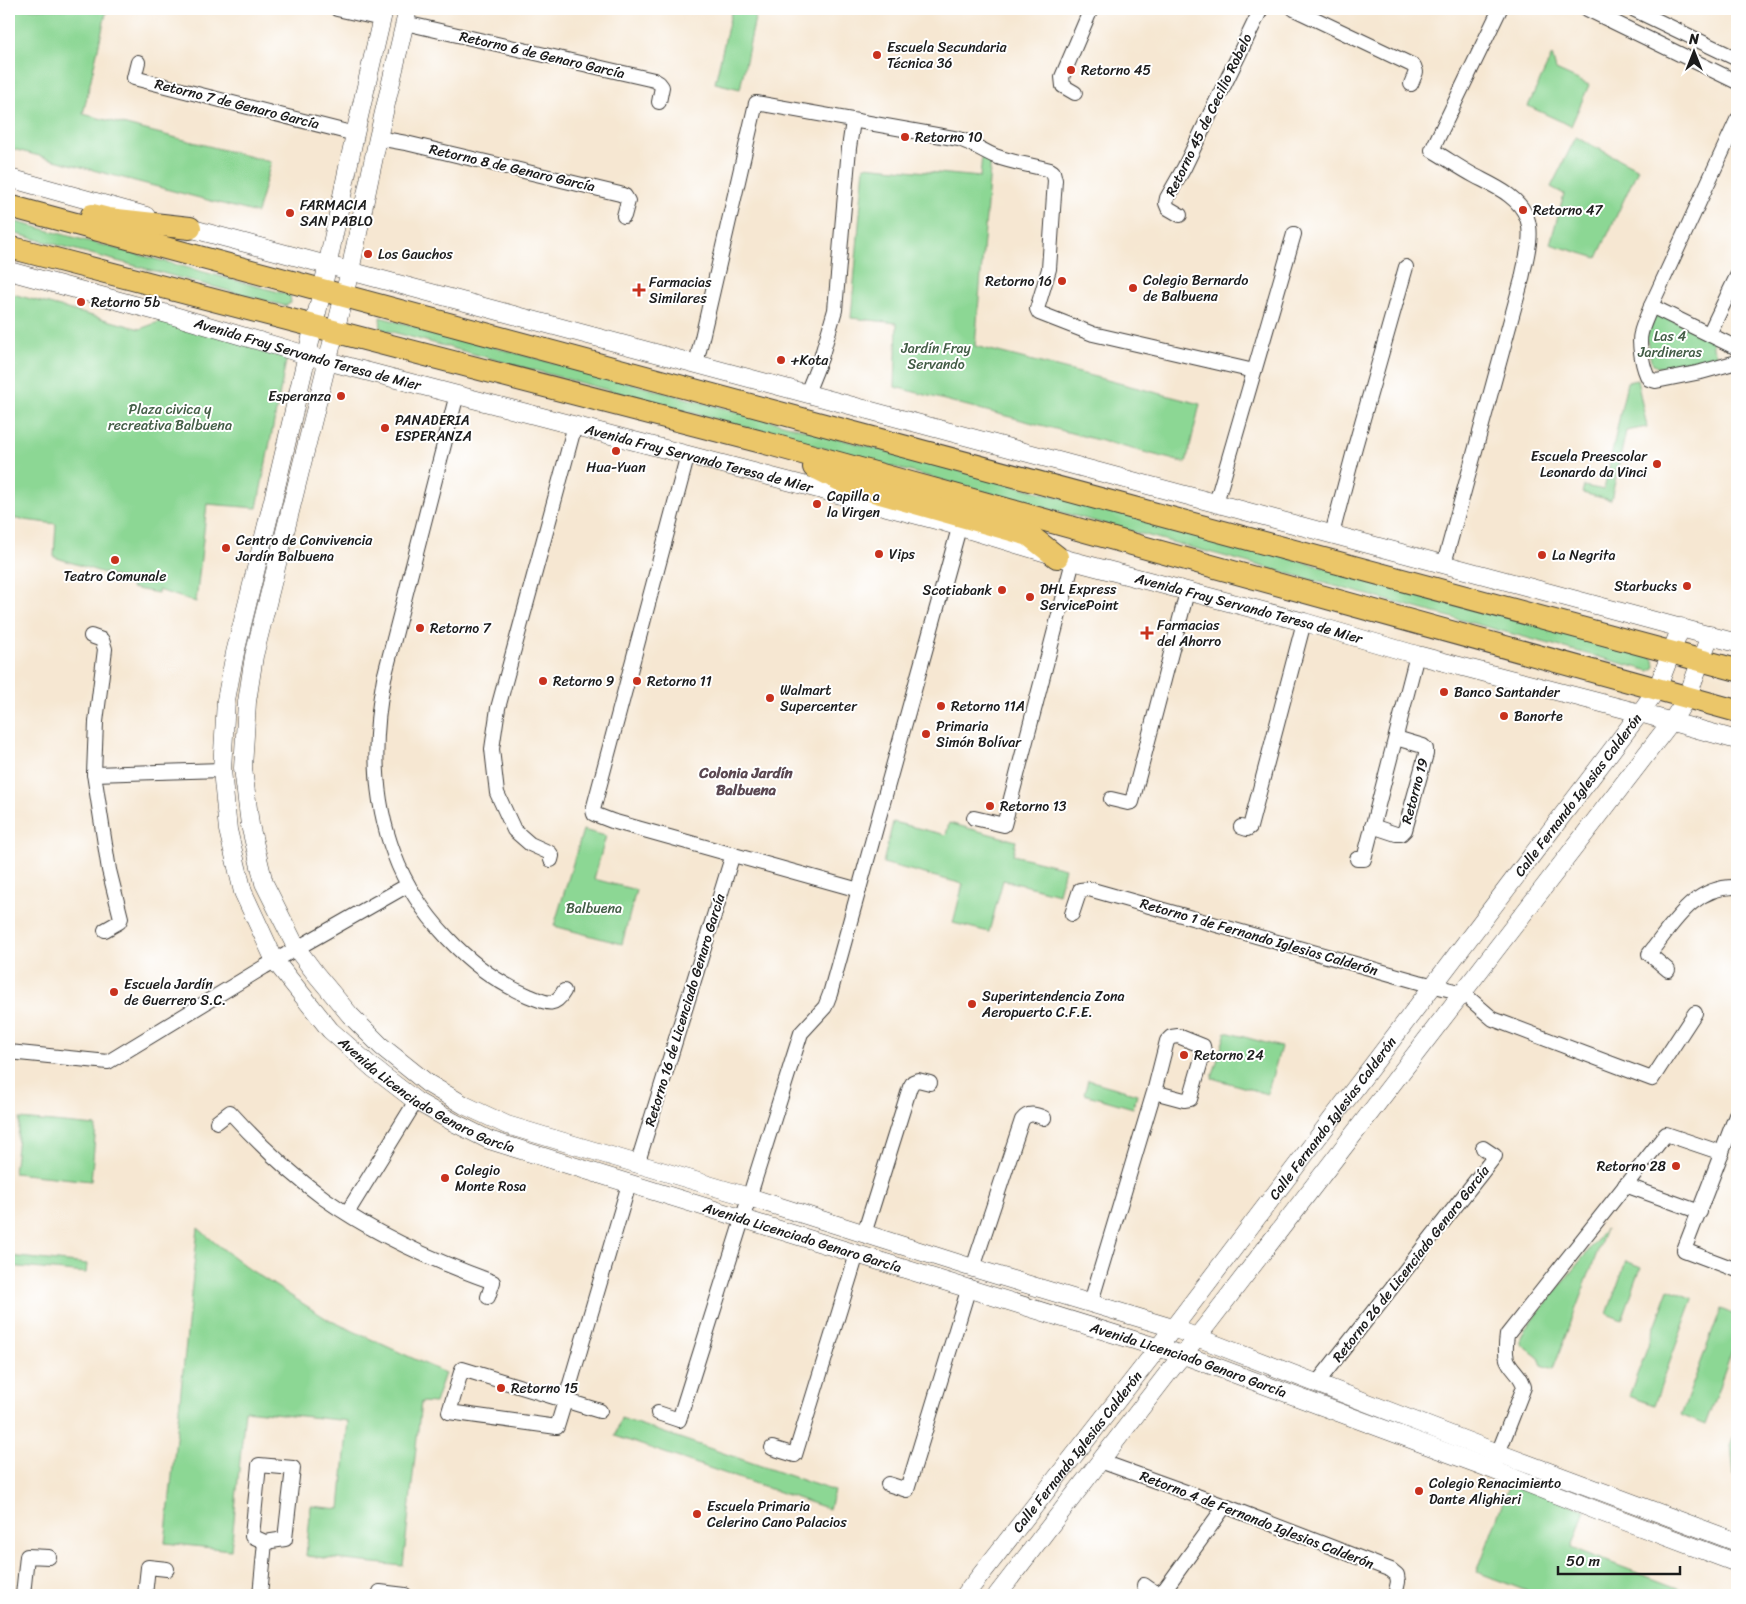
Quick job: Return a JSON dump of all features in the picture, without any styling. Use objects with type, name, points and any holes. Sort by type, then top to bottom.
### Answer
[{"type":"main road","points":[[9,194],[108,219],[190,228]]},
{"type":"main road","points":[[9,206],[1737,670]]},
{"type":"main road","name":"Avenida Fray Servando Teresa de Mier","points":[[9,247],[773,445],[1737,711]]},
{"type":"main road","points":[[773,445],[848,484],[1029,535],[1065,559]]},
{"type":"street","points":[[337,9],[383,14]]},
{"type":"street","points":[[1074,93],[1063,86],[1062,77],[1091,9]]},
{"type":"street","name":"Retorno 45 de Cecilio Robelo","points":[[1180,215],[1168,208],[1167,198],[1184,168],[1261,9]]},
{"type":"street","points":[[1294,9],[1414,66],[1416,72],[1411,84]]},
{"type":"street","points":[[1444,564],[1522,279],[1529,231],[1527,218],[1519,206],[1502,190],[1474,176],[1432,150],[1500,9]]},
{"type":"street","points":[[1633,9],[1657,14],[1737,59]]},
{"type":"street","points":[[1590,10],[1737,82]]},
{"type":"street","name":"Avenida Licenciado Genaro García","points":[[383,14],[355,134],[322,291],[327,360],[254,656],[247,702],[244,768],[250,825],[264,882],[297,949],[350,1015],[381,1046],[428,1083],[464,1104],[499,1121],[637,1165],[749,1197],[973,1268],[1173,1328],[1415,1421],[1598,1511],[1737,1563]]},
{"type":"street","name":"Avenida Licenciado Genaro García","points":[[407,16],[378,138],[344,297],[306,355],[226,700],[222,770],[228,830],[243,892],[276,961],[330,1030],[373,1068],[416,1101],[452,1122],[489,1140],[969,1287],[1182,1355],[1409,1438],[1495,1461],[1737,1542]]},
{"type":"street","name":"Retorno 6 de Genaro García","points":[[407,16],[654,80],[659,82],[662,87],[659,102]]},
{"type":"street","name":"Retorno 7 de Genaro García","points":[[138,62],[134,78],[355,134]]},
{"type":"street","points":[[696,364],[756,103],[959,139],[974,144],[998,157],[1046,168],[1053,172],[1055,180],[1052,246],[1049,269],[1037,309],[1039,313],[1093,334],[1254,371]]},
{"type":"street","points":[[1737,120],[1640,333],[1644,368],[1648,379],[1656,381],[1737,362]]},
{"type":"street","points":[[807,393],[821,358],[835,310],[853,121]]},
{"type":"street","name":"Retorno 8 de Genaro García","points":[[378,138],[620,194],[625,196],[628,201],[624,216]]},
{"type":"street","points":[[9,178],[1737,643]]},
{"type":"street","points":[[1216,503],[1294,234]]},
{"type":"street","points":[[1332,534],[1406,267]]},
{"type":"street","name":"Avenida Fray Servando Teresa de Mier","points":[[9,271],[171,315],[306,355],[940,521],[1065,559],[1737,740]]},
{"type":"street","points":[[1709,334],[1737,276]]},
{"type":"street","points":[[1651,306],[1737,348]]},
{"type":"street","points":[[457,394],[384,678],[379,706],[377,747],[379,800],[394,854],[408,885],[452,943],[471,961],[515,990],[548,1002],[559,1000],[564,991]]},
{"type":"street","points":[[551,860],[552,856],[550,853],[530,844],[514,830],[497,793],[492,749],[498,708],[575,425]]},
{"type":"street","points":[[688,454],[594,814],[598,817],[859,890]]},
{"type":"street","points":[[658,1413],[679,1420],[802,1033],[826,1007],[959,528]]},
{"type":"street","points":[[974,818],[1004,825],[1065,559]]},
{"type":"street","points":[[1111,798],[1128,803],[1132,802],[1187,592]]},
{"type":"street","points":[[244,618],[263,622]]},
{"type":"street","points":[[1241,827],[1247,829],[1250,827],[1304,622]]},
{"type":"street","name":"Calle Fernando Iglesias Calderón","points":[[965,1595],[1158,1348],[1640,713],[1657,689],[1681,627]]},
{"type":"street","name":"Calle Fernando Iglesias Calderón","points":[[997,1595],[1671,722],[1688,698],[1710,635]]},
{"type":"street","points":[[91,636],[102,640],[105,649],[96,722],[94,774],[109,870],[121,914],[119,922],[105,930]]},
{"type":"street","points":[[1357,859],[1364,859],[1417,655]]},
{"type":"street","name":"Retorno 19","points":[[1372,826],[1396,834],[1401,834],[1405,830],[1426,754],[1426,749],[1423,746],[1396,738]]},
{"type":"street","points":[[94,774],[222,770]]},
{"type":"street","name":"Retorno 16 de Licenciado Genaro García","points":[[637,1165],[732,854]]},
{"type":"street","points":[[9,1052],[108,1062],[276,961],[408,885]]},
{"type":"street","points":[[1668,970],[1649,954],[1685,909],[1705,893],[1718,889],[1737,887]]},
{"type":"street","name":"Retorno 1 de Fernando Iglesias Calderón","points":[[1072,914],[1080,890],[1089,889],[1463,993]]},
{"type":"street","points":[[1463,993],[1493,1019],[1652,1079],[1696,1013]]},
{"type":"street","points":[[1091,1302],[1168,1041],[1171,1036],[1178,1036],[1203,1046],[1204,1051],[1190,1098],[1184,1100],[1154,1092]]},
{"type":"street","points":[[864,1234],[910,1087],[913,1082],[918,1080],[930,1083]]},
{"type":"street","points":[[347,1213],[416,1101]]},
{"type":"street","points":[[217,1122],[230,1112],[265,1147],[306,1183],[347,1213],[369,1227],[428,1257],[492,1282],[488,1297]]},
{"type":"street","points":[[973,1268],[1022,1120],[1026,1115],[1030,1114],[1044,1118]]},
{"type":"street","points":[[1737,1114],[1684,1250],[1737,1270]]},
{"type":"street","points":[[528,1153],[535,1133]]},
{"type":"street","points":[[1495,1461],[1524,1387],[1520,1375],[1507,1360],[1507,1335],[1666,1134],[1722,1153]]},
{"type":"street","name":"Retorno 26 de Licenciado Genaro García","points":[[1317,1383],[1495,1156],[1483,1148]]},
{"type":"street","points":[[600,1410],[564,1401],[462,1369],[449,1412],[557,1427],[564,1401],[629,1184]]},
{"type":"street","points":[[1625,1185],[1700,1212]]},
{"type":"street","points":[[772,1448],[795,1455],[857,1254]]},
{"type":"street","points":[[888,1484],[906,1490],[969,1287]]},
{"type":"street","points":[[1409,1438],[1415,1421]]},
{"type":"street","name":"Retorno 4 de Fernando Iglesias Calderón","points":[[1100,1461],[1225,1506],[1391,1570],[1397,1575],[1396,1592]]},
{"type":"street","points":[[260,1465],[292,1468],[285,1539],[265,1542],[252,1536],[260,1465]]},
{"type":"street","points":[[1144,1585],[1158,1592],[1165,1589],[1225,1506]]},
{"type":"street","points":[[260,1595],[265,1542]]},
{"type":"street","points":[[23,1595],[27,1556],[49,1558]]},
{"type":"street","points":[[145,1595],[148,1567],[167,1569]]},
{"type":"street","points":[[380,1595],[380,1592],[405,1595]]},
{"type":"green space","points":[[9,9],[107,9],[83,114],[271,162],[257,213],[9,148]]},
{"type":"green space","points":[[732,9],[757,9],[740,89],[715,83]]},
{"type":"green space","points":[[1552,55],[1556,70],[1589,85],[1571,126],[1528,106]]},
{"type":"green space","points":[[1576,137],[1638,169],[1597,258],[1550,244],[1564,194],[1551,187]]},
{"type":"green space","name":"Jardín Fray Servando","points":[[982,155],[991,157],[975,346],[1200,404],[1186,463],[895,387],[897,323],[851,318],[864,166],[980,177]]},
{"type":"green space","points":[[9,220],[290,295],[291,303],[285,306],[9,232]]},
{"type":"green space","name":"Plaza civica y recreativa Balbuena","points":[[9,293],[140,329],[164,320],[288,351],[257,508],[207,504],[196,602],[158,590],[158,593],[131,588],[132,582],[54,557],[56,524],[9,518]]},
{"type":"green space","name":"Las 4 Jardineras","points":[[1657,313],[1713,340],[1713,348],[1718,357],[1715,361],[1702,362],[1696,359],[1691,363],[1683,362],[1677,367],[1656,367],[1651,361],[1646,336]]},
{"type":"green space","points":[[380,317],[1650,654],[1654,660],[1655,667],[1650,671],[381,329]]},
{"type":"green space","points":[[1637,380],[1647,427],[1626,431],[1611,500],[1582,493],[1584,486],[1604,490],[1627,382]]},
{"type":"green space","points":[[893,822],[946,835],[949,823],[1016,841],[1013,855],[1065,868],[1059,894],[1003,880],[989,932],[953,923],[963,884],[883,863]]},
{"type":"green space","name":"Balbuena","points":[[583,830],[606,836],[594,879],[636,890],[622,944],[554,926]]},
{"type":"green space","points":[[1226,1032],[1281,1047],[1267,1094],[1212,1078]]},
{"type":"green space","points":[[1088,1080],[1137,1094],[1133,1108],[1084,1094]]},
{"type":"green space","points":[[20,1119],[96,1126],[91,1181],[14,1173]]},
{"type":"green space","points":[[198,1228],[249,1269],[327,1319],[445,1373],[435,1403],[421,1402],[403,1566],[306,1556],[311,1506],[340,1509],[348,1421],[245,1410],[231,1550],[165,1543]]},
{"type":"green space","points":[[1606,1229],[1553,1369],[1542,1365],[1539,1358],[1521,1344],[1521,1337],[1525,1329]]},
{"type":"green space","points":[[9,1256],[87,1264],[86,1273],[9,1266]]},
{"type":"green space","points":[[1626,1261],[1641,1267],[1622,1320],[1607,1314]]},
{"type":"green space","points":[[1669,1289],[1693,1299],[1654,1405],[1629,1396]]},
{"type":"green space","points":[[1721,1309],[1737,1316],[1737,1338],[1705,1425],[1681,1415]]},
{"type":"green space","points":[[621,1418],[834,1491],[829,1509],[615,1436]]},
{"type":"green space","points":[[1737,1427],[1737,1479],[1734,1477],[1731,1443]]},
{"type":"green space","points":[[1510,1483],[1585,1510],[1572,1548],[1696,1595],[1537,1595],[1477,1572]]},
{"type":"place","name":"Escuela Secundaria Técnica 36","points":[[877,55]]},
{"type":"place","name":"Retorno 45","points":[[1071,70]]},
{"type":"place","name":"Retorno 10","points":[[905,137]]},
{"type":"place","name":"Retorno 47","points":[[1523,210]]},
{"type":"place","name":"FARMACIA SAN PABLO","points":[[290,213]]},
{"type":"place","name":"Los Gauchos","points":[[368,254]]},
{"type":"place","name":"Retorno 16","points":[[1062,281]]},
{"type":"place","name":"Colegio Bernardo de Balbuena","points":[[1133,288]]},
{"type":"place","name":"Farmacias Similares","points":[[639,290]]},
{"type":"place","name":"Retorno 5b","points":[[81,302]]},
{"type":"place","name":"+Kota","points":[[781,360]]},
{"type":"place","name":"Esperanza","points":[[341,396]]},
{"type":"place","name":"PANADERIA ESPERANZA","points":[[385,428]]},
{"type":"place","name":"Hua-Yuan","points":[[616,451]]},
{"type":"place","name":"Escuela Preescolar Leonardo da Vinci","points":[[1657,464]]},
{"type":"place","name":"Capilla a la Virgen","points":[[817,504]]},
{"type":"place","name":"Centro de Convivencia Jardín Balbuena","points":[[226,548]]},
{"type":"place","name":"Vips","points":[[879,554]]},
{"type":"place","name":"La Negrita","points":[[1542,555]]},
{"type":"place","name":"Teatro Comunale","points":[[115,560]]},
{"type":"place","name":"Starbucks","points":[[1687,586]]},
{"type":"place","name":"Scotiabank","points":[[1002,590]]},
{"type":"place","name":"DHL Express ServicePoint","points":[[1030,597]]},
{"type":"place","name":"Retorno 7","points":[[420,628]]},
{"type":"place","name":"Farmacias del Ahorro","points":[[1147,633]]},
{"type":"place","name":"Retorno 9","points":[[543,681]]},
{"type":"place","name":"Retorno 11","points":[[637,681]]},
{"type":"place","name":"Banco Santander","points":[[1444,692]]},
{"type":"place","name":"Walmart Supercenter","points":[[770,698]]},
{"type":"place","name":"Retorno 11A","points":[[941,706]]},
{"type":"place","name":"Banorte","points":[[1504,716]]},
{"type":"place","name":"Primaria Simón Bolívar","points":[[926,734]]},
{"type":"place","name":"Retorno 13","points":[[990,806]]},
{"type":"place","name":"Escuela Jardín de Guerrero S.C.","points":[[114,992]]},
{"type":"place","name":"Superintendencia Zona Aeropuerto C.F.E.","points":[[972,1004]]},
{"type":"place","name":"Retorno 24","points":[[1184,1055]]},
{"type":"place","name":"Retorno 28","points":[[1676,1166]]},
{"type":"place","name":"Colegio Monte Rosa","points":[[445,1178]]},
{"type":"place","name":"Retorno 15","points":[[501,1388]]},
{"type":"place","name":"Colegio Renacimiento Dante Alighieri","points":[[1419,1491]]},
{"type":"place","name":"Escuela Primaria Celerino Cano Palacios","points":[[697,1514]]},
{"type":"district","name":"Colonia Jardín Balbuena","points":[[746,782]]}]
